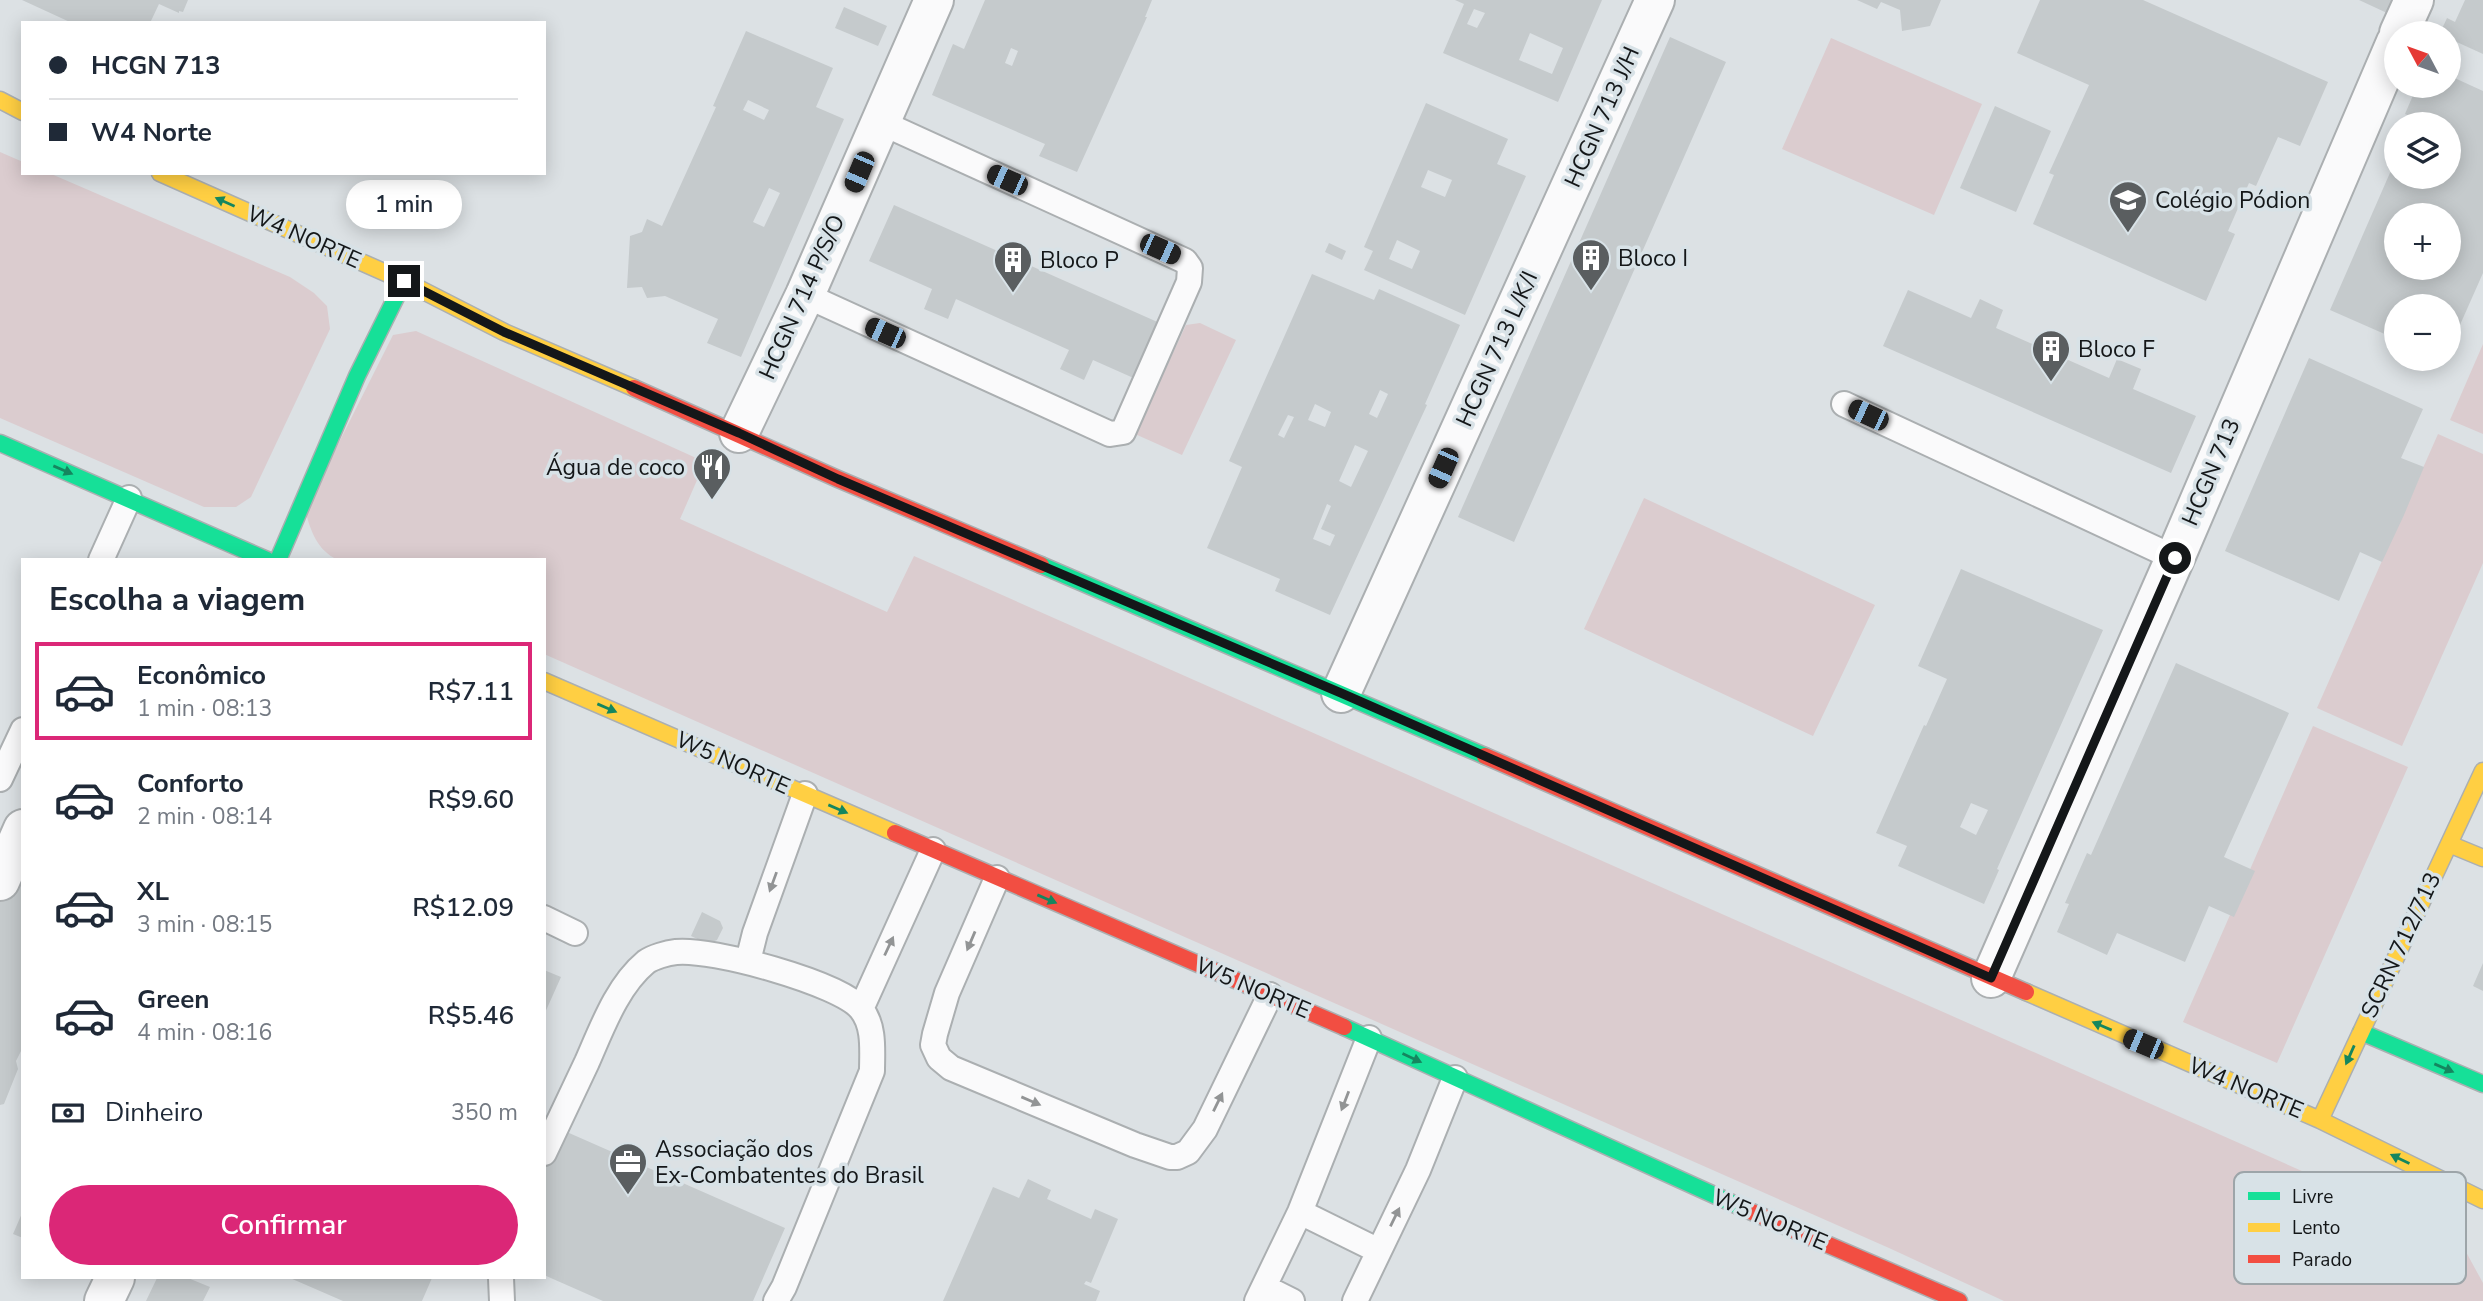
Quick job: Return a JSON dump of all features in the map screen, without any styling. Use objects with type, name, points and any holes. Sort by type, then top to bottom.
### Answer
[{"type":"main road","points":[[0,100],[21,111]]},
{"type":"main road","name":"W4 NORTE","points":[[165,175],[404,281],[504,332],[739,433],[850,485],[1341,693],[2320,1120],[2426,1172]]},
{"type":"main road","points":[[279,558],[357,376],[404,281]]},
{"type":"main road","points":[[0,443],[129,498],[219,550],[257,558]]},
{"type":"main road","name":"W5 NORTE","points":[[546,682],[1369,1038],[1735,1205],[1959,1301]]},
{"type":"main road","name":"SCRN 712/713","points":[[2320,1120],[2483,771]]},
{"type":"main road","points":[[2449,844],[2483,858]]},
{"type":"main road","points":[[2361,1032],[2483,1084]]},
{"type":"main road","name":"W4 NORTE","points":[[2466,1192],[2483,1200]]},
{"type":"street","name":"HCGN 714 P/S/O","points":[[739,433],[805,295],[934,0]]},
{"type":"street","name":"HCGN 713 J/H","points":[[1550,234],[1655,0]]},
{"type":"street","points":[[2404,21],[2414,0]]},
{"type":"street","name":"HCGN 713","points":[[1991,978],[2384,70]]},
{"type":"street","name":"HCGN 713 L/K/I","points":[[1341,693],[1550,234]]},
{"type":"street","points":[[0,881],[21,834]]},
{"type":"street","points":[[104,1301],[115,1279]]},
{"type":"lane","points":[[805,295],[835,311],[1110,434],[1123,432],[1189,282],[1190,268],[1185,261],[880,122]]},
{"type":"lane","points":[[1844,404],[2175,558]]},
{"type":"lane","points":[[102,558],[129,498]]},
{"type":"lane","points":[[0,779],[21,734]]},
{"type":"lane","points":[[748,961],[754,933],[805,794]]},
{"type":"lane","points":[[861,1009],[933,850]]},
{"type":"lane","points":[[997,878],[947,993],[935,1034],[933,1045],[939,1058],[951,1068],[1135,1145],[1177,1157],[1188,1152],[1205,1129],[1270,995]]},
{"type":"lane","points":[[546,919],[575,933]]},
{"type":"lane","points":[[546,1149],[628,979],[649,960],[676,952],[708,953],[748,961],[831,990],[861,1009],[872,1037],[872,1071],[776,1301]]},
{"type":"lane","points":[[1292,1301],[1260,1294],[1300,1212],[1369,1038]]},
{"type":"lane","points":[[1355,1301],[1418,1170],[1455,1079]]},
{"type":"lane","points":[[1300,1212],[1379,1251]]},
{"type":"lane","points":[[501,1279],[502,1301]]},
{"type":"shaded area","points":[[1831,38],[1982,104],[1934,215],[1782,149]]},
{"type":"shaded area","points":[[0,152],[21,161],[21,175],[54,175],[290,277],[314,293],[327,306],[330,329],[251,497],[236,507],[204,507],[0,418]]},
{"type":"shaded area","points":[[1200,323],[1236,340],[1182,455],[1135,434],[1186,325]]},
{"type":"shaded area","points":[[416,331],[705,462],[680,519],[887,612],[914,556],[2304,1172],[2234,1172],[2234,1284],[2466,1284],[2466,1252],[2483,1283],[2483,1301],[2004,1301],[546,655],[546,558],[334,558],[316,540],[305,510],[393,335]]},
{"type":"shaded area","points":[[2483,344],[2483,434],[2450,420]]},
{"type":"shaded area","points":[[2438,434],[2483,454],[2483,563],[2402,746],[2317,708]]},
{"type":"shaded area","points":[[1644,498],[1875,605],[1813,736],[1584,629]]},
{"type":"shaded area","points":[[2313,726],[2408,767],[2277,1063],[2183,1022]]},
{"type":"building","points":[[22,0],[188,0],[183,12],[179,13],[159,4],[151,21],[68,21]]},
{"type":"building","points":[[985,0],[1152,0],[1147,17],[1077,172],[1039,156],[1045,144],[932,95],[953,44],[964,49]],"holes":[[[1011,48],[1018,51],[1012,66],[1005,63]]]},
{"type":"building","points":[[1455,0],[1602,0],[1558,102],[1443,53],[1464,4]],"holes":[[[1474,9],[1485,13],[1477,28],[1467,24]],[[1530,33],[1563,48],[1552,74],[1519,60]]]},
{"type":"building","points":[[1857,0],[1941,0],[1930,26],[1902,31],[1900,10],[1881,2],[1877,9]]},
{"type":"building","points":[[2040,0],[2143,0],[2328,82],[2300,146],[2278,137],[2256,186],[2249,183],[2228,231],[2235,234],[2206,301],[2033,224],[2054,175],[2049,173],[2089,85],[2017,53]]},
{"type":"building","points":[[2359,0],[2392,0],[2387,13]]},
{"type":"building","points":[[2465,0],[2483,0],[2483,54],[2461,44],[2461,21],[2455,21]]},
{"type":"building","points":[[844,7],[887,26],[878,46],[835,28]]},
{"type":"building","points":[[746,31],[833,68],[816,107],[844,119],[741,357],[707,343],[718,319],[665,296],[647,298],[642,287],[627,288],[630,236],[642,232],[647,219],[662,226],[716,107],[713,106]],"holes":[[[748,100],[769,110],[764,120],[743,110]],[[769,188],[780,193],[764,227],[753,222]]]},
{"type":"building","name":"Bloco I","points":[[1670,37],[1726,62],[1514,542],[1458,517]]},
{"type":"building","points":[[2461,81],[2483,91],[2483,273],[2461,323],[2461,294],[2384,294],[2384,334],[2330,310],[2384,186],[2384,189],[2461,189],[2461,112],[2406,112],[2412,98],[2461,98]]},
{"type":"building","points":[[1426,103],[1508,139],[1497,164],[1526,176],[1465,315],[1364,270],[1373,251],[1364,247]],"holes":[[[1428,170],[1452,180],[1445,197],[1421,187]],[[1397,240],[1420,251],[1412,269],[1389,259]]]},
{"type":"building","points":[[1995,106],[2051,131],[2016,212],[1960,188]]},
{"type":"building","name":"Bloco P","points":[[894,205],[1180,332],[1156,388],[1093,360],[1084,380],[1060,369],[1069,350],[956,299],[948,319],[924,309],[932,289],[869,261]]},
{"type":"building","points":[[1329,243],[1346,251],[1342,260],[1325,252]]},
{"type":"building","points":[[1312,274],[1374,300],[1379,289],[1460,325],[1425,404],[1427,405],[1330,615],[1275,591],[1280,579],[1207,548],[1242,467],[1229,461]],"holes":[[[1380,390],[1388,394],[1377,418],[1369,414]],[[1315,404],[1331,412],[1325,427],[1308,420]],[[1288,415],[1294,417],[1284,438],[1278,435]],[[1355,445],[1368,451],[1351,487],[1339,481]],[[1327,504],[1331,506],[1321,529],[1335,535],[1330,546],[1313,539]]]},
{"type":"building","name":"Bloco F","points":[[1908,290],[1971,318],[1980,299],[2003,310],[1996,328],[2109,378],[2117,359],[2141,369],[2133,389],[2196,416],[2171,473],[1883,346]]},
{"type":"building","points":[[2309,358],[2423,409],[2401,458],[2424,467],[2404,515],[2382,562],[2360,552],[2339,601],[2225,551]]},
{"type":"building","points":[[1961,569],[2103,630],[1984,904],[1898,866],[1907,846],[1876,833],[1947,679],[1918,666]],"holes":[[[1971,803],[1988,810],[1976,835],[1960,827]]]},
{"type":"building","points":[[2176,663],[2289,713],[2224,857],[2255,871],[2234,917],[2209,906],[2185,962],[2117,933],[2107,955],[2057,932],[2069,904],[2065,903],[2087,853],[2091,855]]},
{"type":"building","points":[[21,828],[21,1051],[16,1061],[18,1069],[4,1104],[0,1105],[0,875]]},
{"type":"building","points":[[702,912],[720,921],[723,928],[717,940],[708,944],[691,936]]},
{"type":"building","points":[[2483,963],[2483,991],[2473,986]]},
{"type":"building","points":[[546,971],[561,977],[546,1011]]},
{"type":"building","name":"Associação dos Ex-Combatentes do Brasil","points":[[560,1129],[785,1228],[753,1301],[603,1301],[546,1276],[546,1160]]},
{"type":"building","points":[[1028,1179],[1051,1190],[1047,1199],[1091,1219],[1095,1209],[1118,1219],[1091,1283],[1086,1281],[1084,1284],[1100,1291],[1096,1301],[943,1301],[993,1187],[1019,1198]]},
{"type":"building","points":[[21,1216],[21,1237],[13,1234]]},
{"type":"building","points":[[157,1279],[190,1279],[210,1287],[203,1301],[146,1301]]},
{"type":"building","points":[[292,1279],[432,1279],[422,1301],[343,1301]]},
{"type":"traffic: fast","points":[[279,558],[357,376],[404,281]]},
{"type":"traffic: fast","points":[[0,443],[262,558]]},
{"type":"traffic: fast","points":[[1041,565],[1485,756]]},
{"type":"traffic: fast","points":[[1344,1027],[1745,1209]]},
{"type":"traffic: fast","points":[[2361,1032],[2483,1084]]},
{"type":"traffic: slow","points":[[0,100],[21,111]]},
{"type":"traffic: slow","points":[[165,175],[404,281],[504,332],[634,388]]},
{"type":"traffic: slow","points":[[546,682],[895,833]]},
{"type":"traffic: slow","points":[[2320,1120],[2483,771]]},
{"type":"traffic: slow","points":[[2449,844],[2483,858]]},
{"type":"traffic: slow","points":[[2026,992],[2320,1120],[2426,1172]]},
{"type":"traffic: slow","points":[[2466,1192],[2483,1200]]},
{"type":"traffic: jam","points":[[634,388],[1041,565]]},
{"type":"traffic: jam","points":[[1485,756],[2026,992]]},
{"type":"traffic: jam","points":[[895,833],[1344,1027]]},
{"type":"traffic: jam","points":[[1745,1209],[1959,1301]]},
{"type":"place","name":"Colégio Pódion","points":[[2128,234]]},
{"type":"place","name":"Bloco I","points":[[1591,292]]},
{"type":"place","name":"Bloco P","points":[[1013,294]]},
{"type":"place","name":"Bloco F","points":[[2051,383]]},
{"type":"place","name":"Água de coco","points":[[712,501]]},
{"type":"place","name":"Associação dos Ex-Combatentes do Brasil","points":[[628,1196]]},
{"type":"route","points":[[404,281],[504,332],[739,433],[838,479],[1341,693],[1991,978],[2175,558]]}]
